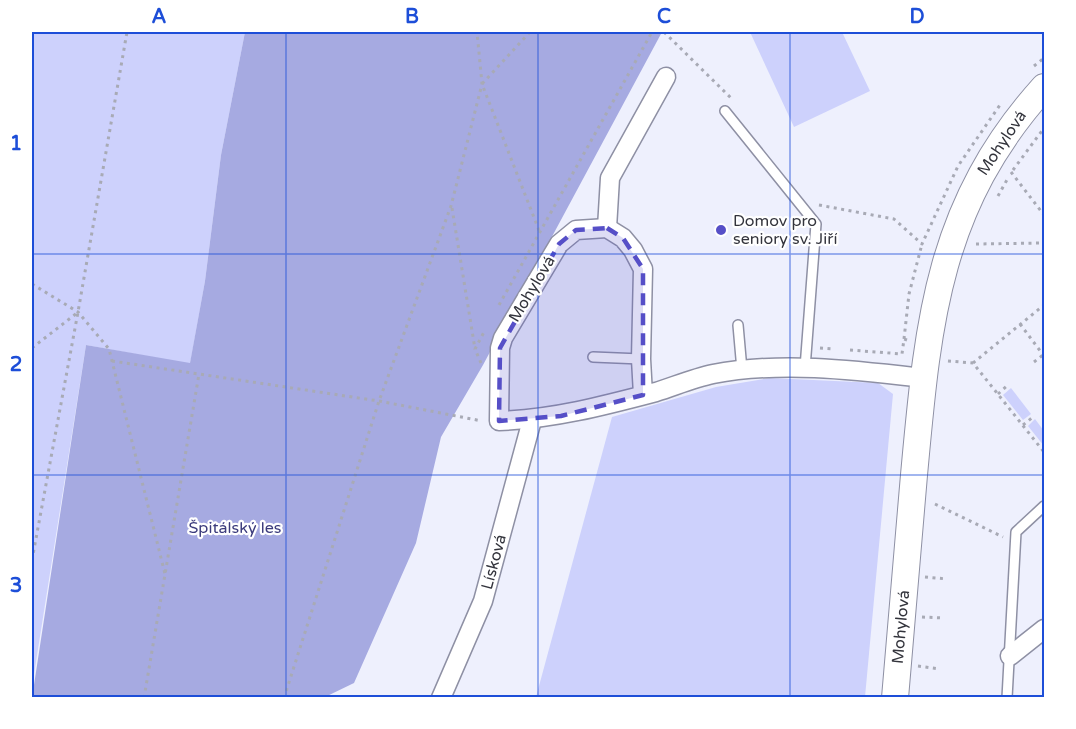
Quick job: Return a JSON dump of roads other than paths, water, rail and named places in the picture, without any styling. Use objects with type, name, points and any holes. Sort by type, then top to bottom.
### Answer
[{"type":"street","points":[[643,395],[641,359],[643,269],[628,244],[607,228],[610,178],[666,77]]},
{"type":"street","name":"Mohylová","points":[[895,698],[935,374],[927,341],[945,260],[961,216],[996,148],[1038,78]]},
{"type":"street","name":"Mohylová","points":[[532,420],[499,421],[500,348],[503,338],[559,244],[576,230],[607,228]]},
{"type":"street","points":[[532,420],[561,416],[711,375],[761,367],[935,374]]},
{"type":"street","name":"Lísková","points":[[441,698],[483,601],[532,420]]},
{"type":"street","points":[[1010,656],[1044,629]]},
{"type":"lane","points":[[725,111],[816,224],[805,368]]},
{"type":"lane","points":[[738,325],[742,370]]},
{"type":"lane","points":[[593,357],[641,359]]},
{"type":"lane","points":[[1007,698],[1016,532],[1044,506]]},
{"type":"place","name":"Domov pro seniory sv. Jiří","points":[[721,230]]},
{"type":"park label","name":"Špitálský les","points":[[235,528]]}]
